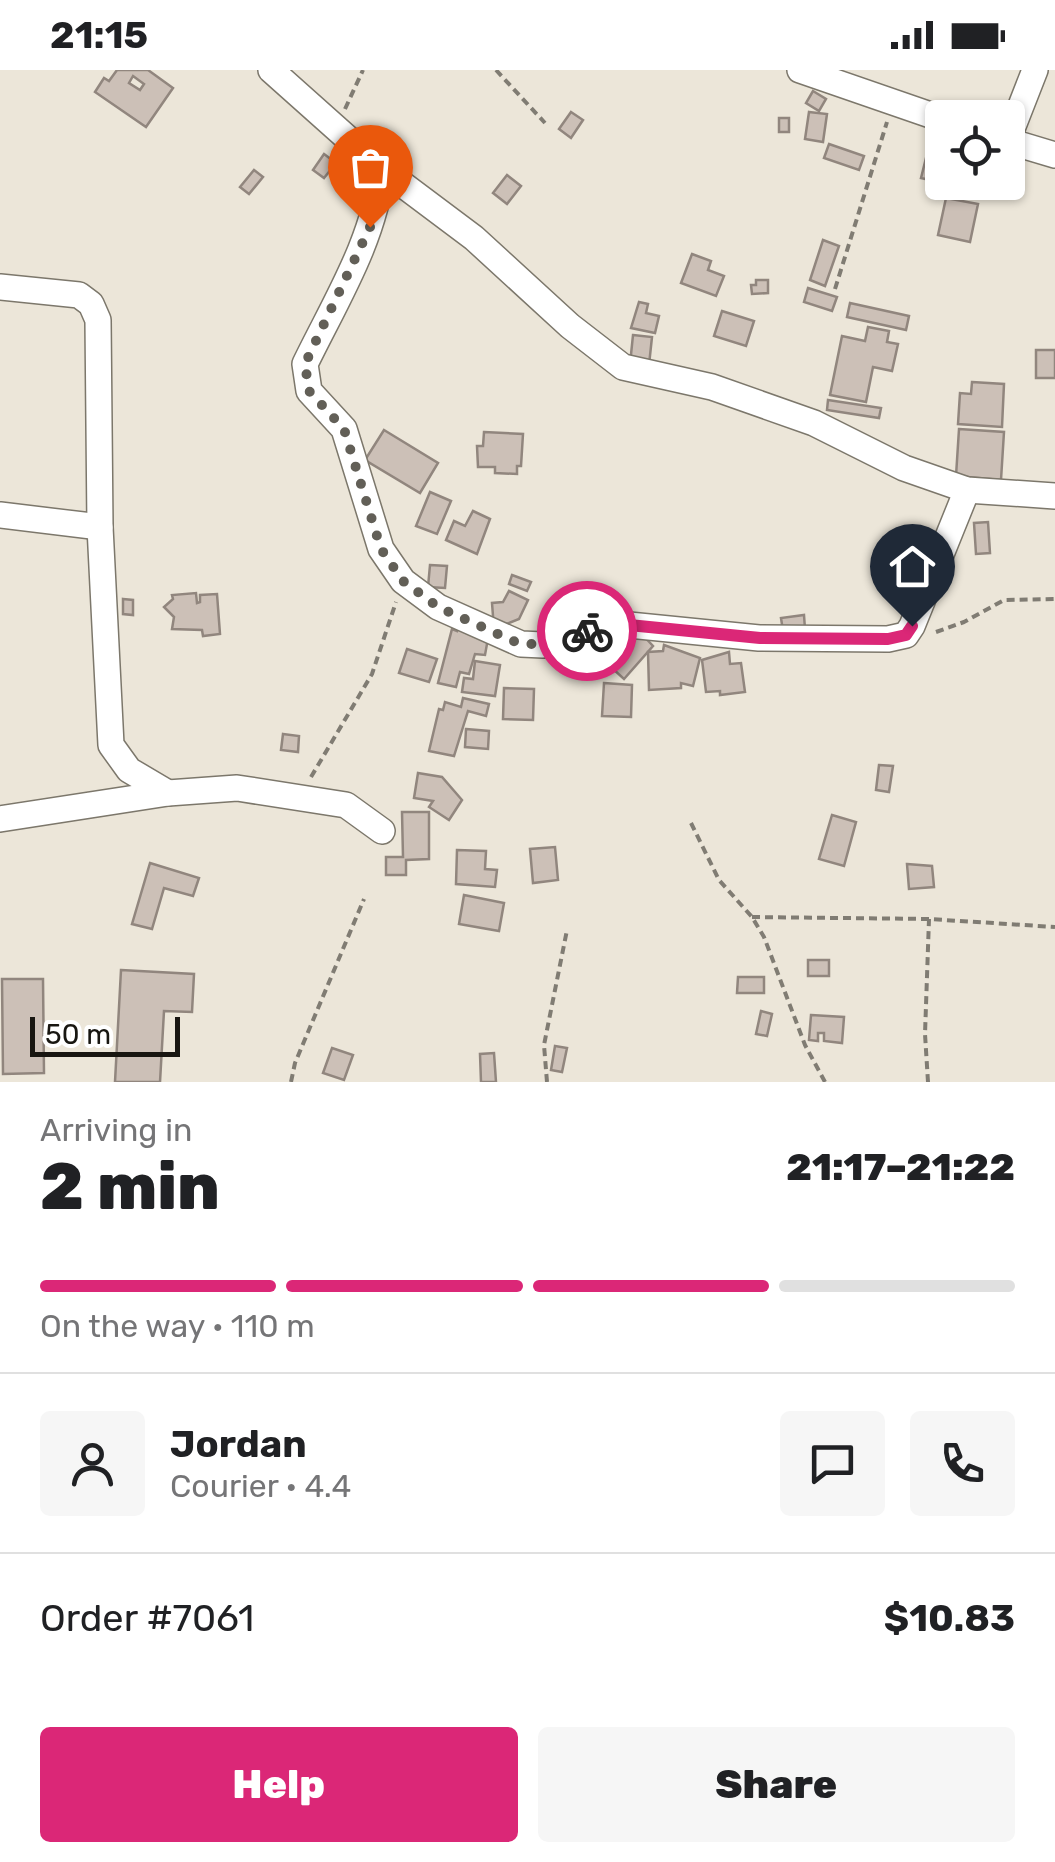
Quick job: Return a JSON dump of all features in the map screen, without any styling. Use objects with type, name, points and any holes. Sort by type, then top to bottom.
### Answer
[{"type":"street","points":[[800,70],[925,113]]},
{"type":"street","points":[[1023,100],[1035,70]]},
{"type":"street","points":[[274,72],[382,168],[474,238],[570,326],[623,367],[712,387],[814,424],[904,468],[967,490],[1055,496]]},
{"type":"street","points":[[1025,145],[1055,155]]},
{"type":"street","points":[[382,168],[379,200],[370,227],[305,364],[305,376],[309,391],[344,429],[381,549],[403,581],[438,607],[520,644],[543,644],[619,624],[760,638],[888,639],[906,635],[967,490]]},
{"type":"street","points":[[0,287],[79,295],[92,304],[98,320],[100,527],[111,745],[129,770],[168,793]]},
{"type":"street","points":[[0,515],[100,527]]},
{"type":"street","points":[[0,819],[168,793],[237,788],[346,805],[382,831]]},
{"type":"path","points":[[336,127],[363,70]]},
{"type":"path","points":[[496,70],[545,124]]},
{"type":"path","points":[[835,289],[893,102]]},
{"type":"path","points":[[298,798],[372,674],[403,581]]},
{"type":"path","points":[[906,635],[938,632],[1004,600],[1055,600]]},
{"type":"path","points":[[690,823],[719,880],[764,937],[805,1045],[825,1082]]},
{"type":"path","points":[[290,1082],[294,1063],[364,899]]},
{"type":"path","points":[[752,917],[1055,927]]},
{"type":"path","points":[[928,1082],[925,1034],[929,920]]},
{"type":"path","points":[[547,1082],[544,1045],[567,930]]},
{"type":"building","points":[[117,70],[148,70],[173,88],[146,127],[95,92],[104,78],[109,81]],"holes":[[[133,76],[144,84],[140,90],[129,83]]]},
{"type":"building","points":[[813,91],[826,99],[819,111],[806,103]]},
{"type":"building","points":[[571,112],[583,120],[571,138],[559,129]]},
{"type":"building","points":[[809,112],[827,114],[823,142],[805,139]]},
{"type":"building","points":[[779,118],[789,118],[789,132],[779,132]]},
{"type":"building","points":[[829,144],[864,156],[859,170],[824,158]]},
{"type":"building","points":[[324,154],[336,163],[324,178],[313,170]]},
{"type":"building","points":[[254,170],[263,177],[249,194],[240,187]]},
{"type":"building","points":[[507,175],[521,186],[507,204],[493,193]]},
{"type":"building","points":[[946,200],[978,204],[970,242],[938,235]]},
{"type":"building","points":[[823,240],[839,246],[825,286],[810,280]]},
{"type":"building","points":[[692,254],[711,261],[708,270],[724,276],[716,296],[681,283]]},
{"type":"building","points":[[756,280],[768,280],[768,293],[752,294],[751,285],[756,285]]},
{"type":"building","points":[[808,288],[837,297],[832,311],[804,302]]},
{"type":"building","points":[[639,302],[648,304],[646,313],[659,316],[655,333],[631,328]]},
{"type":"building","points":[[850,303],[909,316],[906,330],[847,317]]},
{"type":"building","points":[[722,311],[754,321],[746,346],[714,336]]},
{"type":"building","points":[[868,327],[889,331],[887,342],[898,344],[892,371],[873,367],[866,402],[830,395],[842,336],[865,341]]},
{"type":"building","points":[[633,335],[652,337],[649,365],[630,364]]},
{"type":"building","points":[[1036,350],[1055,350],[1055,378],[1036,378]]},
{"type":"building","points":[[972,382],[1004,384],[1002,427],[958,424],[960,393],[971,394]]},
{"type":"building","points":[[828,400],[881,408],[879,418],[827,410]]},
{"type":"building","points":[[959,429],[1004,432],[1001,480],[956,476]]},
{"type":"building","points":[[384,430],[438,463],[420,493],[365,460]]},
{"type":"building","points":[[484,432],[523,434],[517,474],[495,473],[495,467],[478,467],[477,446],[483,446]]},
{"type":"building","points":[[430,492],[451,501],[437,534],[416,526]]},
{"type":"building","points":[[473,511],[490,519],[477,554],[446,540],[454,521],[465,526]]},
{"type":"building","points":[[988,522],[990,553],[976,554],[974,523]]},
{"type":"building","points":[[430,565],[447,566],[445,588],[428,587]]},
{"type":"building","points":[[512,575],[531,582],[527,591],[509,584]]},
{"type":"building","points":[[509,591],[528,600],[519,619],[494,629],[492,603],[503,602]]},
{"type":"building","points":[[196,593],[197,603],[200,595],[217,594],[220,634],[203,636],[202,630],[172,629],[174,617],[164,607],[173,599],[172,595]]},
{"type":"building","points":[[123,599],[133,600],[133,615],[123,614]]},
{"type":"building","points":[[804,615],[805,629],[783,631],[781,618]]},
{"type":"building","points":[[458,627],[489,633],[485,655],[475,654],[469,674],[460,672],[456,687],[438,683],[452,629],[457,631]]},
{"type":"building","points":[[639,631],[653,646],[624,679],[602,659],[623,636],[629,641]]},
{"type":"building","points":[[664,645],[700,658],[693,686],[681,683],[681,688],[649,690],[648,652],[663,651]]},
{"type":"building","points":[[407,649],[437,659],[429,682],[399,673]]},
{"type":"building","points":[[729,652],[730,664],[741,663],[745,692],[706,692],[702,660]]},
{"type":"building","points":[[475,661],[500,665],[495,696],[462,692],[464,678],[473,679]]},
{"type":"building","points":[[604,683],[632,685],[631,717],[602,716]]},
{"type":"building","points":[[504,688],[534,689],[533,720],[503,719]]},
{"type":"building","points":[[463,698],[489,704],[486,716],[468,711],[454,756],[429,751],[439,709],[443,710],[445,702],[461,707]]},
{"type":"building","points":[[466,729],[489,731],[488,749],[465,747]]},
{"type":"building","points":[[283,734],[299,736],[298,752],[281,750]]},
{"type":"building","points":[[879,765],[893,766],[889,792],[876,790]]},
{"type":"building","points":[[418,773],[442,777],[462,800],[449,820],[429,807],[433,801],[414,798]]},
{"type":"building","points":[[402,812],[429,812],[429,859],[406,860],[406,875],[386,875],[386,857],[403,857]]},
{"type":"building","points":[[832,815],[856,822],[844,866],[819,859]]},
{"type":"building","points":[[555,847],[558,880],[533,883],[530,849]]},
{"type":"building","points":[[457,850],[486,851],[485,869],[497,870],[495,887],[456,884]]},
{"type":"building","points":[[150,863],[199,878],[193,896],[164,888],[152,929],[132,924]]},
{"type":"building","points":[[907,864],[932,866],[934,887],[909,889]]},
{"type":"building","points":[[464,895],[504,903],[499,931],[459,924]]},
{"type":"building","points":[[808,960],[829,960],[829,976],[808,976]]},
{"type":"building","points":[[121,970],[194,974],[192,1012],[164,1011],[160,1082],[115,1082]]},
{"type":"building","points":[[738,977],[764,977],[764,993],[737,993]]},
{"type":"building","points":[[2,979],[43,979],[44,1073],[3,1074]]},
{"type":"building","points":[[761,1011],[772,1014],[767,1036],[756,1034]]},
{"type":"building","points":[[811,1015],[844,1017],[842,1043],[824,1041],[824,1033],[818,1033],[818,1041],[809,1040]]},
{"type":"building","points":[[555,1046],[567,1048],[562,1072],[551,1070]]},
{"type":"building","points":[[332,1048],[353,1055],[344,1080],[323,1073]]},
{"type":"building","points":[[494,1053],[496,1082],[481,1082],[480,1054]]},
{"type":"way so far","points":[[370,227],[305,364],[305,376],[309,391],[344,429],[381,549],[403,581],[438,607],[520,644],[543,644],[587,631]]},
{"type":"route","points":[[587,631],[619,624],[760,638],[888,639],[906,635],[912,626]]}]
